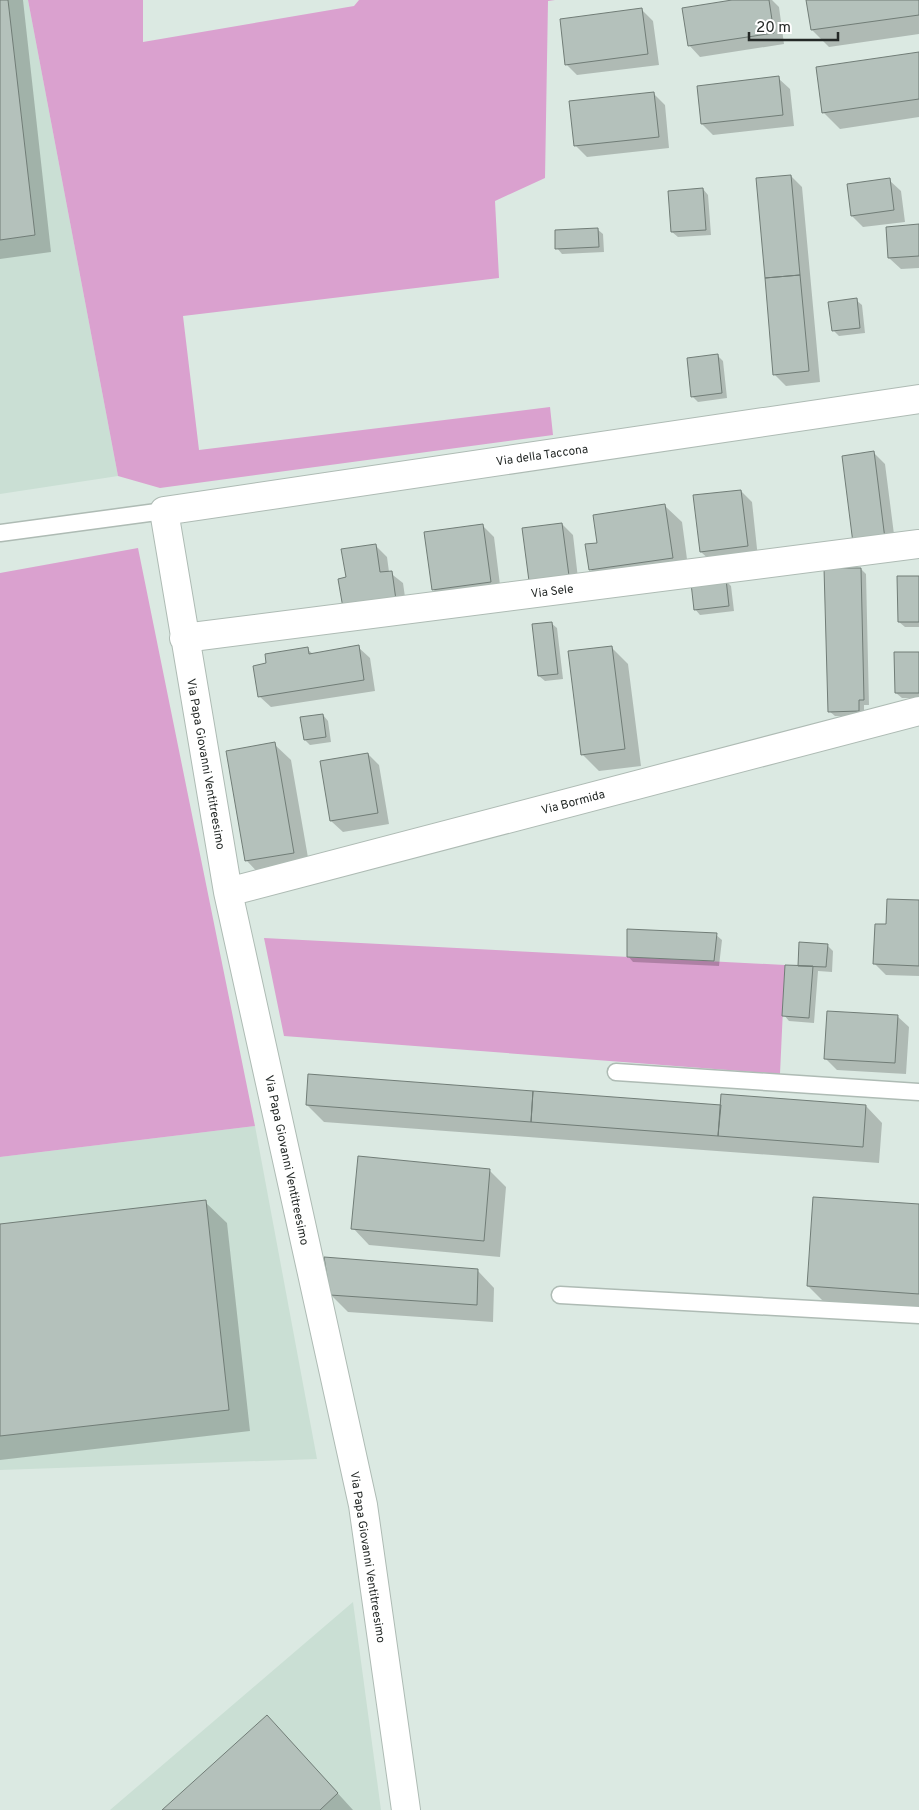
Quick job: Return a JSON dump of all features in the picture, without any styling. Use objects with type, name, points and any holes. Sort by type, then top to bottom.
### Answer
[{"type":"street","name":"Via della Taccona","points":[[164,511],[919,399]]},
{"type":"street","name":"Via Papa Giovanni Ventitreesimo","points":[[164,511],[228,892],[363,1505],[406,1810]]},
{"type":"street","name":"Via Sele","points":[[184,638],[919,544]]},
{"type":"street","name":"Via Bormida","points":[[228,892],[919,711]]},
{"type":"lane","points":[[0,533],[164,511]]},
{"type":"lane","points":[[616,1072],[919,1092]]},
{"type":"lane","points":[[560,1294],[919,1315]]},
{"type":"shaded area","points":[[0,0],[28,0],[118,476],[0,494]]},
{"type":"shaded area","points":[[28,0],[143,0],[143,42],[354,6],[359,0],[555,0],[548,1],[545,178],[495,201],[499,278],[183,316],[199,450],[550,407],[553,435],[160,488],[118,476]]},
{"type":"shaded area","points":[[138,548],[255,1126],[0,1157],[0,573]]},
{"type":"shaded area","points":[[264,938],[785,965],[780,1074],[284,1036]]},
{"type":"shaded area","points":[[255,1126],[317,1459],[0,1470],[0,1157]]},
{"type":"shaded area","points":[[353,1602],[381,1810],[110,1810]]},
{"type":"building","points":[[0,0],[8,0],[35,235],[0,240]]},
{"type":"building","points":[[732,0],[769,0],[774,33],[688,46],[682,8]]},
{"type":"building","points":[[806,0],[919,0],[919,15],[811,30]]},
{"type":"building","points":[[642,8],[648,54],[565,65],[560,19]]},
{"type":"building","points":[[919,52],[919,99],[822,113],[816,67]]},
{"type":"building","points":[[779,76],[783,115],[701,124],[697,86]]},
{"type":"building","points":[[654,92],[659,137],[574,146],[569,101]]},
{"type":"building","points":[[791,175],[800,275],[765,278],[756,178]]},
{"type":"building","points":[[890,178],[894,210],[851,216],[847,184]]},
{"type":"building","points":[[703,188],[706,230],[671,232],[668,191]]},
{"type":"building","points":[[919,224],[919,256],[888,258],[886,227]]},
{"type":"building","points":[[598,228],[599,247],[555,249],[555,230]]},
{"type":"building","points":[[800,275],[809,371],[773,375],[765,278]]},
{"type":"building","points":[[857,298],[860,328],[832,331],[828,302]]},
{"type":"building","points":[[718,354],[722,393],[691,397],[687,358]]},
{"type":"building","points":[[874,451],[885,539],[853,543],[842,456]]},
{"type":"building","points":[[741,490],[748,546],[700,552],[693,495]]},
{"type":"building","points":[[665,504],[673,558],[589,570],[585,544],[597,543],[593,515]]},
{"type":"building","points":[[562,523],[569,576],[529,581],[522,528]]},
{"type":"building","points":[[483,524],[491,582],[432,590],[424,532]]},
{"type":"building","points":[[376,544],[380,572],[392,571],[396,600],[343,608],[338,579],[346,577],[341,549]]},
{"type":"building","points":[[824,568],[861,568],[864,700],[859,700],[859,711],[828,712]]},
{"type":"building","points":[[897,576],[919,576],[919,622],[898,622]]},
{"type":"building","points":[[726,579],[729,606],[694,610],[691,583]]},
{"type":"building","points":[[552,622],[558,674],[538,676],[532,624]]},
{"type":"building","points":[[359,645],[364,680],[258,697],[253,666],[266,663],[265,654],[308,647],[309,654]]},
{"type":"building","points":[[612,646],[625,749],[581,755],[568,651]]},
{"type":"building","points":[[894,652],[919,652],[919,693],[895,693]]},
{"type":"building","points":[[323,714],[326,737],[304,740],[300,717]]},
{"type":"building","points":[[275,742],[294,853],[245,861],[226,751]]},
{"type":"building","points":[[368,753],[378,813],[330,821],[320,761]]},
{"type":"building","points":[[887,899],[919,900],[919,966],[873,964],[875,924],[886,924]]},
{"type":"building","points":[[627,929],[717,933],[714,961],[627,957]]},
{"type":"building","points":[[799,942],[828,944],[826,967],[798,966]]},
{"type":"building","points":[[785,965],[813,966],[809,1018],[782,1016]]},
{"type":"building","points":[[827,1011],[898,1015],[895,1063],[824,1059]]},
{"type":"building","points":[[308,1074],[533,1091],[531,1122],[306,1105]]},
{"type":"building","points":[[533,1091],[721,1105],[718,1136],[531,1122]]},
{"type":"building","points":[[721,1094],[866,1105],[863,1147],[718,1136]]},
{"type":"building","points":[[358,1156],[490,1169],[484,1241],[351,1229]]},
{"type":"building","points":[[813,1197],[919,1204],[919,1294],[807,1286]]},
{"type":"building","points":[[206,1200],[229,1410],[0,1436],[0,1224]]},
{"type":"building","points":[[324,1257],[478,1269],[477,1305],[330,1295]]},
{"type":"building","points":[[267,1715],[338,1793],[320,1810],[162,1810]]}]
